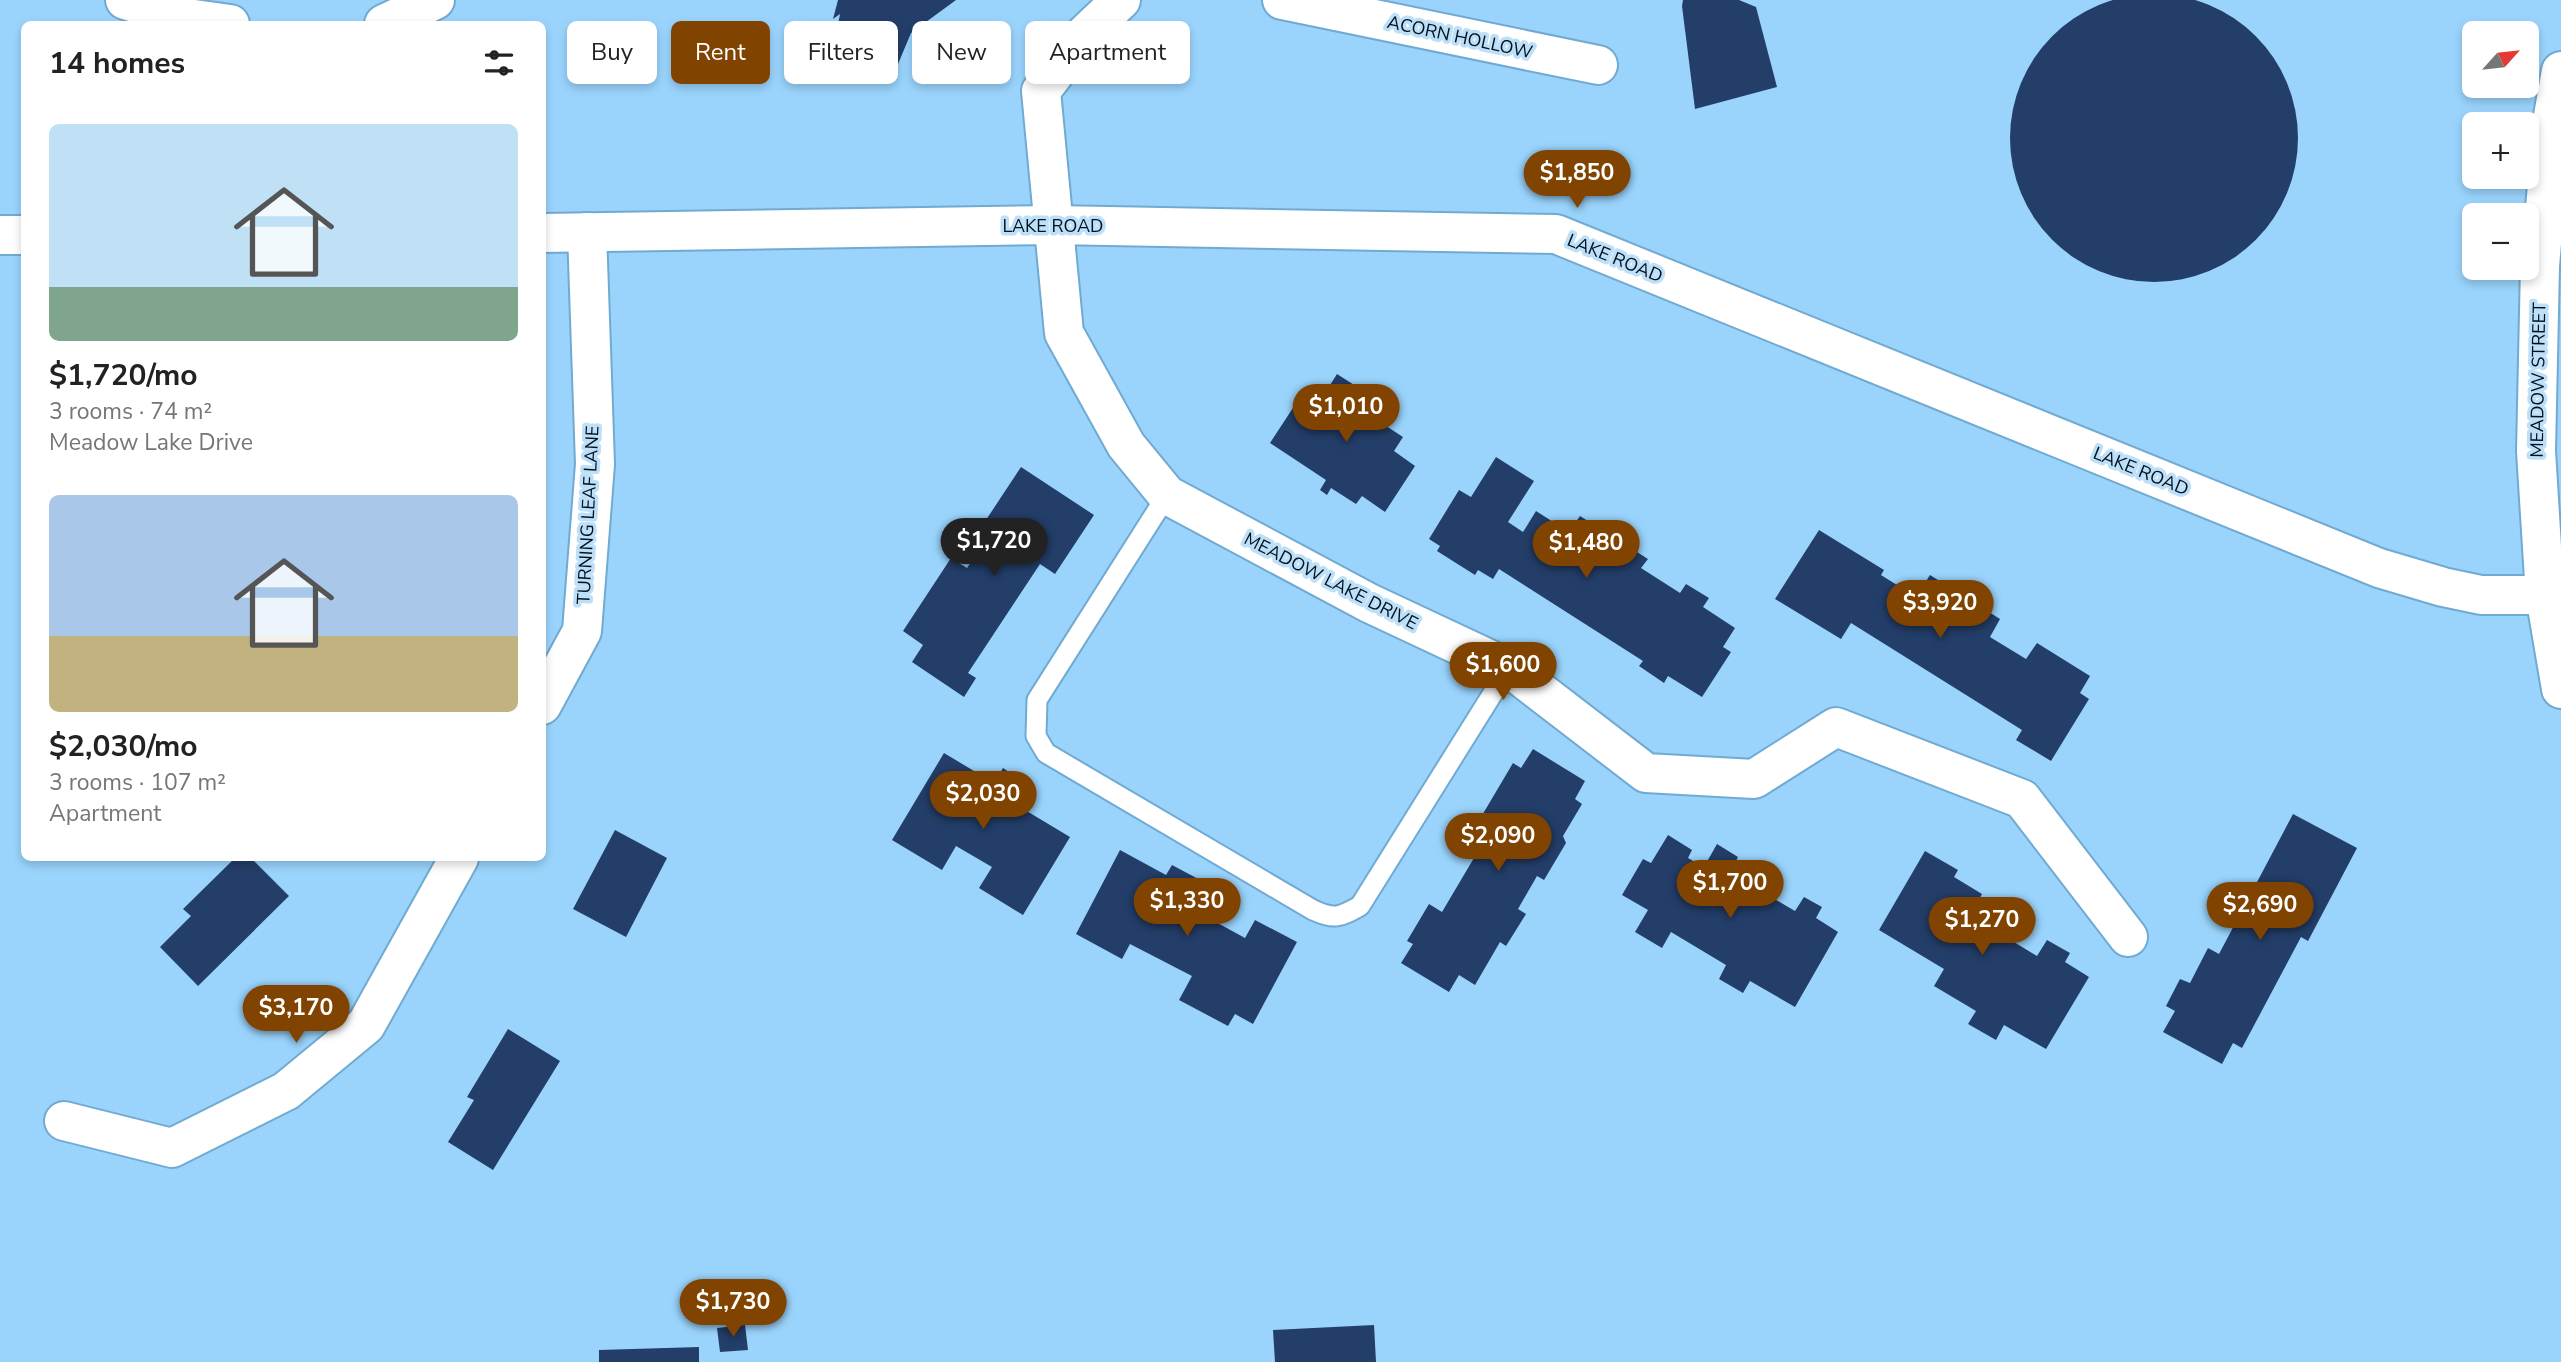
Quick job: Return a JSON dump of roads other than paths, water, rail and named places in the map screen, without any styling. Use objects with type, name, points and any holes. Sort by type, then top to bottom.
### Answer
[{"type":"street","points":[[125,0],[179,17],[208,21]]},
{"type":"street","points":[[390,21],[435,0]]},
{"type":"street","name":"MEADOW LAKE DRIVE","points":[[1122,0],[1083,36],[1041,91],[1053,225],[1064,333],[1126,445],[1167,495],[1369,603],[1508,668],[1646,773],[1754,779],[1836,727],[2022,799],[2128,937]]},
{"type":"street","name":"ACORN HOLLOW","points":[[1282,0],[1598,65]]},
{"type":"street","name":"MEADOW STREET","points":[[2561,71],[2553,116],[2540,266],[2536,451],[2545,595],[2561,689]]},
{"type":"street","name":"LAKE ROAD","points":[[546,233],[1053,225],[1556,234],[2379,568],[2481,595],[2545,595]]},
{"type":"street","name":"TURNING LEAF LANE","points":[[546,698],[582,631],[594,464],[587,232]]},
{"type":"street","points":[[0,235],[21,235]]},
{"type":"street","points":[[64,1121],[173,1148],[286,1091],[366,1025],[457,861]]},
{"type":"lane","points":[[1167,495],[1037,700],[1036,736],[1046,753],[1313,910],[1330,918],[1344,915],[1360,906],[1508,668]]}]
